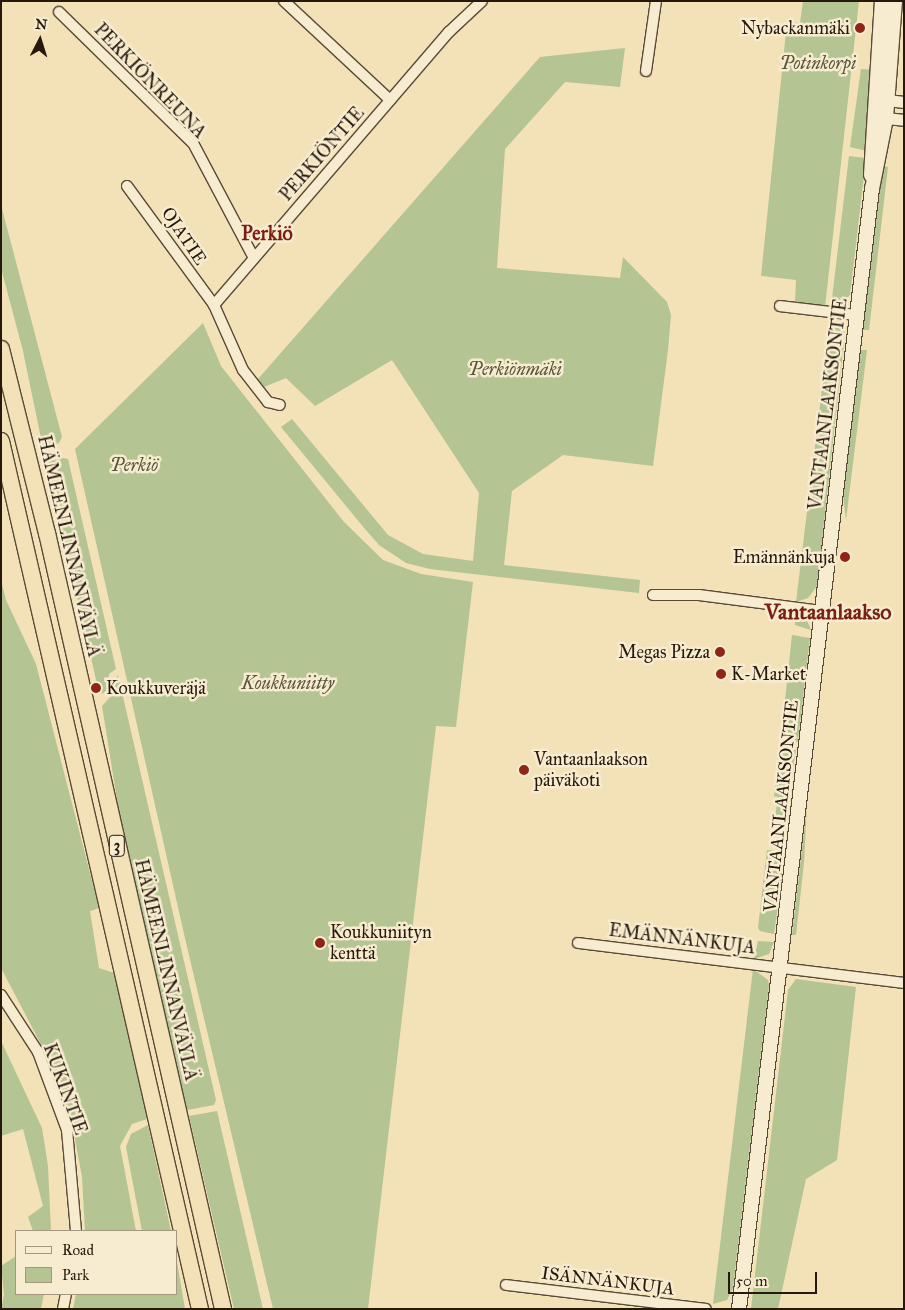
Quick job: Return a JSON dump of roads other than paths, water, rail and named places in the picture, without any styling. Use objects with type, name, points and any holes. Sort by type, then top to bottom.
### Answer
[{"type":"highway","name":"HÄMEENLINNANVÄYLÄ","points":[[1,349],[47,533],[223,1309]]},
{"type":"highway","name":"3","points":[[1,441],[200,1309]]},
{"type":"main road","name":"VANTAANLAAKSONTIE","points":[[739,1309],[782,967],[872,189],[886,118],[882,103],[882,1]]},
{"type":"main road","name":"VANTAANLAAKSONTIE","points":[[872,189],[870,155],[882,103],[895,1]]},
{"type":"street","points":[[284,1],[390,100]]},
{"type":"street","name":"PERKIÖNTIE","points":[[214,306],[449,32],[482,1]]},
{"type":"street","points":[[646,71],[656,1]]},
{"type":"street","name":"PERKIÖNREUNA","points":[[59,12],[193,143],[254,258]]},
{"type":"street","points":[[882,103],[904,102]]},
{"type":"street","points":[[886,118],[904,120]]},
{"type":"street","name":"OJATIE","points":[[127,186],[214,306]]},
{"type":"street","points":[[214,306],[243,370],[268,402],[280,405]]},
{"type":"street","points":[[780,306],[857,316]]},
{"type":"street","points":[[653,595],[699,595],[823,611]]},
{"type":"street","name":"EMÄNNÄNKUJA","points":[[578,943],[904,983]]},
{"type":"street","name":"KUKINTIE","points":[[1,995],[38,1052],[67,1130],[76,1230]]},
{"type":"street","name":"ISÄNNÄNKUJA","points":[[506,1285],[706,1309]]},
{"type":"street","points":[[62,1309],[66,1295]]},
{"type":"place","name":"Nybackanmäki","points":[[860,28]]},
{"type":"place","name":"Emännänkuja","points":[[845,557]]},
{"type":"place","name":"Megas Pizza","points":[[720,652]]},
{"type":"place","name":"K-Market","points":[[721,674]]},
{"type":"place","name":"Koukkuveräjä","points":[[96,688]]},
{"type":"place","name":"Vantaanlaakson päiväkoti","points":[[524,770]]},
{"type":"place","name":"Koukkuniityn kenttä","points":[[320,943]]},
{"type":"district","name":"Perkiö","points":[[267,233]]},
{"type":"district","name":"Vantaanlaakso","points":[[828,612]]},
{"type":"park label","name":"Potinkorpi","points":[[818,63]]},
{"type":"park label","name":"Perkiönmäki","points":[[515,369]]},
{"type":"park label","name":"Koukkuniitty","points":[[288,683]]}]
